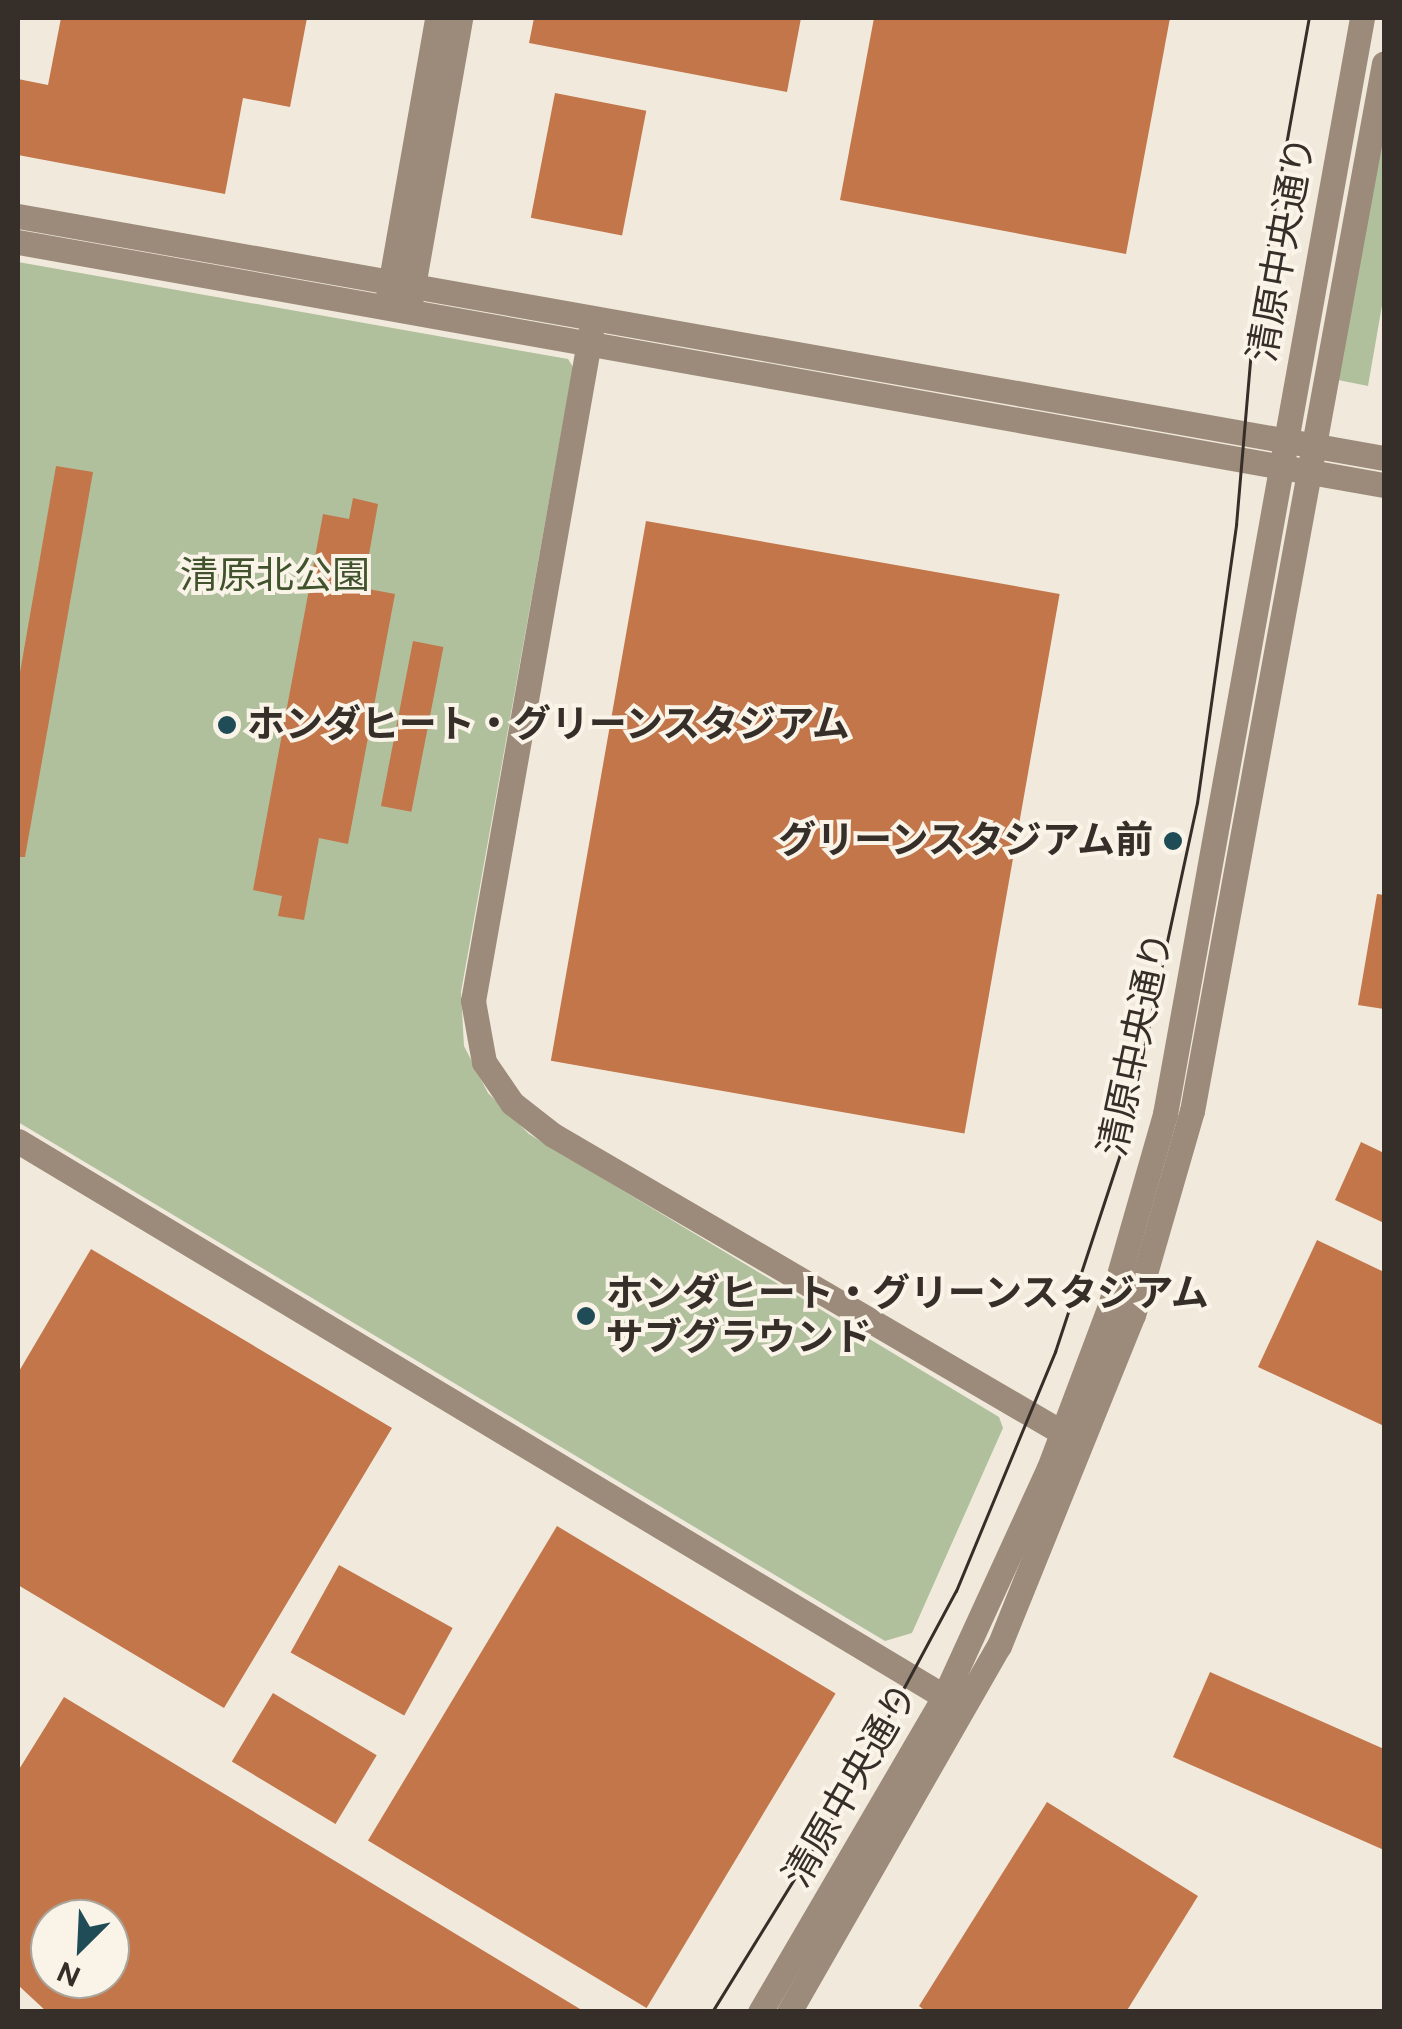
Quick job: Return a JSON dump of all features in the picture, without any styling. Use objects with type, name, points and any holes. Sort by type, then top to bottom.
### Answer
[{"type":"street","points":[[399,297],[437,18]]},
{"type":"street","points":[[399,297],[460,18]]},
{"type":"street","name":"清原中央通り","points":[[760,2012],[955,1704],[1064,1433],[1165,1114],[1362,18]]},
{"type":"street","name":"清原中央通り","points":[[790,2012],[955,1704],[1086,1441],[1192,1111],[1384,62]]},
{"type":"street","points":[[18,216],[399,297],[1384,486]]},
{"type":"street","points":[[18,242],[399,297]]},
{"type":"street","points":[[591,332],[1384,458]]},
{"type":"street","points":[[591,332],[473,1001],[484,1062],[512,1103],[552,1135],[1064,1433]]},
{"type":"street","points":[[18,1141],[955,1704]]},
{"type":"green space","points":[[1384,124],[1384,294],[1368,386],[1338,380]]},
{"type":"green space","name":"清原北公園","points":[[18,262],[568,359],[573,367],[461,992],[464,1046],[488,1093],[529,1134],[999,1417],[1003,1428],[912,1633],[885,1641],[18,1122]]},
{"type":"building","points":[[61,18],[307,18],[290,107],[243,98],[225,194],[18,155],[18,79],[48,85]]},
{"type":"building","points":[[534,18],[801,18],[787,92],[529,43]]},
{"type":"building","points":[[874,18],[1170,18],[1126,254],[840,200]]},
{"type":"building","points":[[555,93],[646,111],[622,235],[531,218]]},
{"type":"building","points":[[56,466],[93,472],[25,857],[18,857],[18,684]]},
{"type":"building","points":[[353,498],[378,504],[363,588],[395,594],[348,844],[319,838],[304,920],[278,916],[282,896],[253,890],[323,514],[349,519]]},
{"type":"building","points":[[646,521],[1060,594],[964,1134],[551,1061]]},
{"type":"building","points":[[413,641],[443,647],[411,812],[381,806]]},
{"type":"building","points":[[1377,894],[1384,895],[1384,1009],[1358,1005]]},
{"type":"building","points":[[1361,1142],[1384,1153],[1384,1223],[1335,1200]]},
{"type":"building","points":[[1317,1240],[1384,1272],[1384,1426],[1258,1367]]},
{"type":"building","points":[[91,1249],[392,1428],[224,1708],[18,1585],[18,1373]]},
{"type":"building","points":[[557,1526],[836,1693],[647,2008],[368,1841]]},
{"type":"building","points":[[339,1565],[453,1628],[404,1715],[291,1652]]},
{"type":"building","points":[[1210,1672],[1384,1749],[1384,1850],[1173,1757]]},
{"type":"building","points":[[273,1693],[377,1755],[336,1824],[232,1762]]},
{"type":"building","points":[[64,1697],[585,2012],[47,2012],[33,1999],[130,1999],[130,1899],[30,1899],[30,1996],[18,1985],[18,1771]]},
{"type":"building","points":[[1047,1802],[1198,1896],[1126,2012],[927,2012],[919,2006]]},
{"type":"tram line","points":[[712,2012],[848,1792],[956,1591],[1055,1352],[1123,1145],[1197,803],[1236,525],[1253,328],[1309,18]]},
{"type":"place","name":"ホンダヒート・グリーンスタジアム","points":[[227,725]]},
{"type":"place","name":"グリーンスタジアム前","points":[[1173,841]]},
{"type":"place","name":"ホンダヒート・グリーンスタジアム サブグラウンド","points":[[586,1316]]}]
